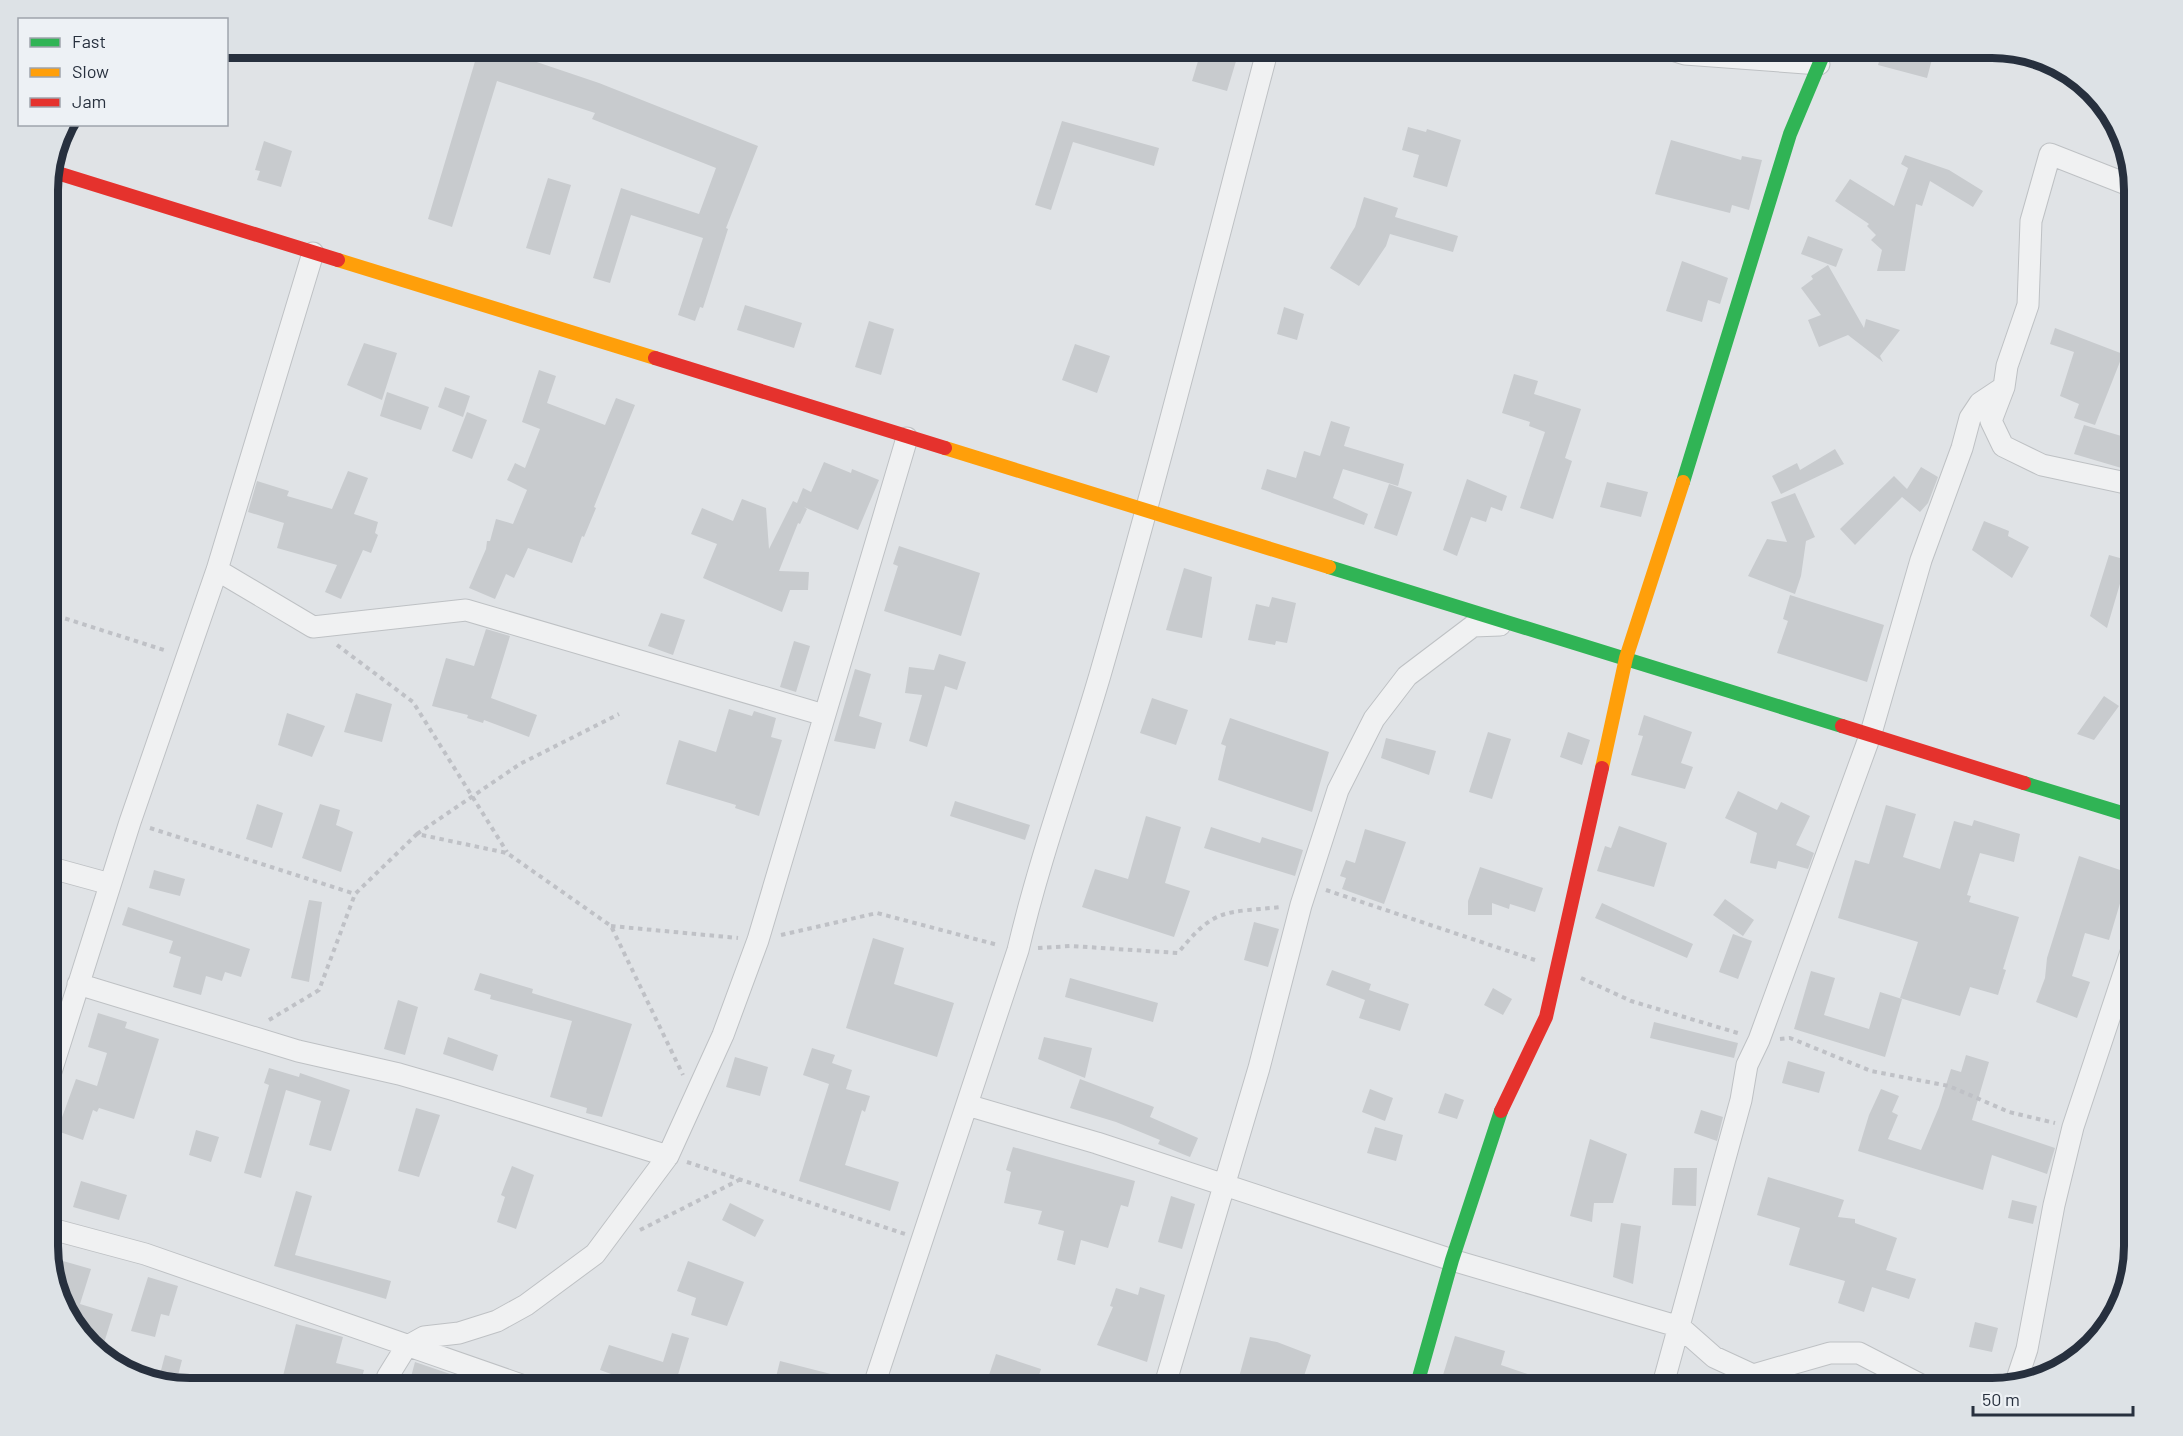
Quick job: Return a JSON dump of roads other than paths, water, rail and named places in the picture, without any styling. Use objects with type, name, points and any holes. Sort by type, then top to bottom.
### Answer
[{"type":"street","points":[[876,1378],[1018,950],[1028,908],[1099,676],[1146,512],[1265,58]]},
{"type":"street","points":[[1419,1378],[1452,1260],[1497,1119],[1546,1017],[1626,658],[1683,483],[1791,134],[1822,58]]},
{"type":"street","points":[[2124,183],[2050,154],[2031,221],[2028,306],[2007,366],[2004,387],[1991,421],[2003,446],[2042,465],[2124,483]]},
{"type":"street","points":[[60,174],[1146,512],[1871,733],[2124,814]]},
{"type":"street","points":[[59,1045],[130,822],[217,570],[313,253]]},
{"type":"street","points":[[1665,1378],[1741,1100],[1747,1065],[1759,1040],[1871,733],[1921,560],[1962,448],[1970,418],[1980,403],[2004,387]]},
{"type":"street","points":[[389,1378],[406,1347],[424,1337],[459,1333],[497,1322],[535,1299],[595,1254],[668,1156],[723,1035],[758,940],[907,438]]},
{"type":"street","points":[[217,570],[313,627],[466,610],[824,715]]},
{"type":"street","points":[[1167,1378],[1225,1185],[1301,905],[1338,790],[1374,719],[1407,676],[1473,626],[1514,624]]},
{"type":"street","points":[[59,870],[110,884]]},
{"type":"street","points":[[2018,1374],[2027,1349],[2054,1205],[2073,1127],[2124,973]]},
{"type":"street","points":[[78,984],[298,1051],[399,1074],[668,1156]]},
{"type":"street","points":[[967,1105],[1225,1185],[1452,1260],[1680,1327],[1714,1357],[1753,1375],[1830,1353],[1859,1353],[1908,1378]]},
{"type":"street","points":[[59,1231],[145,1254],[500,1378]]}]
